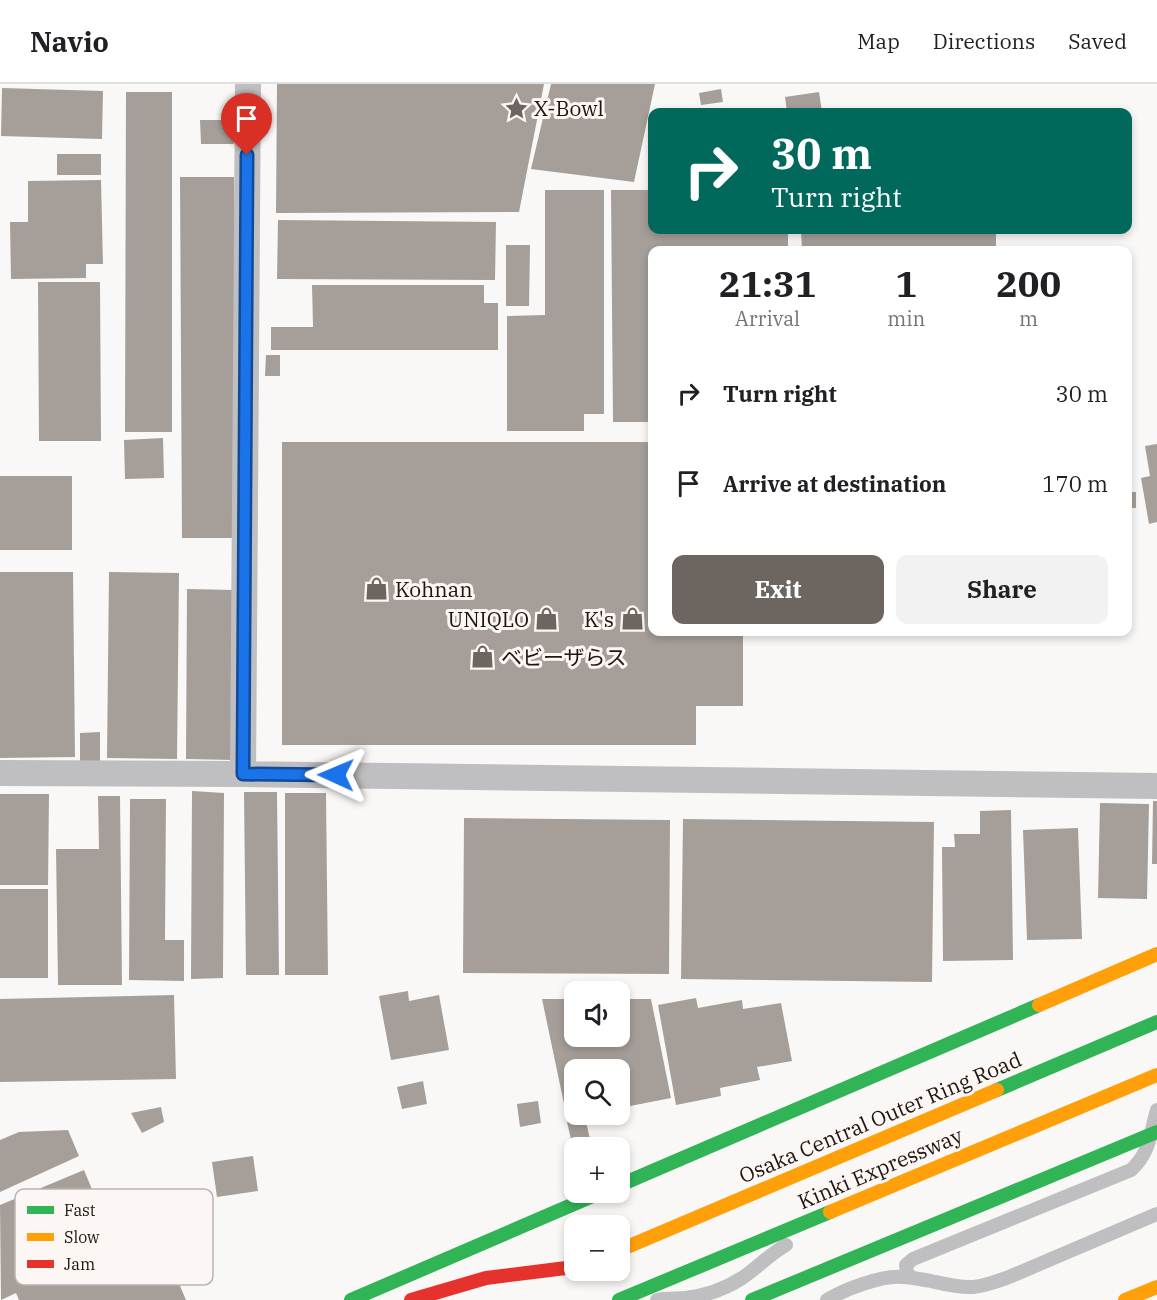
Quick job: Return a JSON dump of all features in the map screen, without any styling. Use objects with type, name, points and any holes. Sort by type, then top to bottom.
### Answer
[{"type":"main road","points":[[630,1181],[1157,954]]},
{"type":"main road","name":"Osaka Central Outer Ring Road","points":[[630,1246],[1157,1022]]},
{"type":"main road","name":"Kinki Expressway","points":[[619,1300],[1157,1076]]},
{"type":"main road","points":[[752,1300],[1157,1132]]},
{"type":"main road","points":[[351,1300],[576,1203]]},
{"type":"main road","points":[[411,1300],[486,1278],[564,1269]]},
{"type":"main road","points":[[532,1287],[564,1273]]},
{"type":"main road","points":[[1125,1300],[1157,1288]]},
{"type":"main road","points":[[1138,1300],[1157,1288]]},
{"type":"street","points":[[243,774],[248,84]]},
{"type":"street","points":[[0,773],[1157,786]]},
{"type":"lane","points":[[657,1300],[696,1296],[724,1287],[740,1279],[766,1258],[797,1239],[1157,1087]]},
{"type":"lane","points":[[912,1278],[905,1268],[913,1259],[1131,1170],[1141,1161],[1146,1152],[1157,1110]]},
{"type":"lane","points":[[827,1300],[872,1281],[891,1277],[973,1287],[1009,1277],[1157,1214]]},
{"type":"building","points":[[277,84],[544,84],[519,212],[276,213]]},
{"type":"building","points":[[551,84],[655,84],[648,108],[634,182],[531,169]]},
{"type":"building","points":[[2,88],[103,91],[102,139],[1,136]]},
{"type":"building","points":[[721,89],[723,102],[701,105],[699,93]]},
{"type":"building","points":[[126,92],[172,92],[172,432],[125,432]]},
{"type":"building","points":[[819,92],[821,108],[786,108],[785,97]]},
{"type":"building","points":[[200,120],[233,120],[234,144],[201,144]]},
{"type":"building","points":[[57,154],[101,154],[101,175],[57,175]]},
{"type":"building","points":[[180,177],[234,177],[237,538],[182,538]]},
{"type":"building","points":[[101,180],[103,264],[86,264],[86,278],[11,279],[10,222],[28,222],[28,181]]},
{"type":"building","points":[[545,190],[604,190],[604,414],[584,414],[584,431],[507,431],[507,316],[545,315]]},
{"type":"building","points":[[611,190],[648,190],[648,234],[788,234],[788,246],[648,246],[648,422],[613,422]]},
{"type":"building","points":[[278,220],[496,222],[495,280],[277,279]]},
{"type":"building","points":[[801,234],[996,234],[996,246],[802,246]]},
{"type":"building","points":[[506,245],[530,245],[529,306],[506,306]]},
{"type":"building","points":[[38,282],[100,282],[101,441],[39,441]]},
{"type":"building","points":[[312,285],[484,285],[484,303],[498,303],[498,350],[271,350],[271,327],[313,327]]},
{"type":"building","points":[[266,355],[280,355],[280,376],[265,376]]},
{"type":"building","points":[[163,438],[164,478],[125,479],[124,440]]},
{"type":"building","points":[[282,442],[648,442],[648,636],[743,636],[743,706],[696,706],[696,745],[282,745]]},
{"type":"building","points":[[1157,444],[1157,522],[1149,524],[1141,478],[1150,476],[1145,446]]},
{"type":"building","points":[[0,476],[72,476],[72,550],[0,550]]},
{"type":"building","points":[[1132,492],[1136,492],[1136,508],[1132,508]]},
{"type":"building","points":[[0,572],[73,572],[75,757],[0,758]]},
{"type":"building","points":[[109,572],[179,573],[177,759],[107,758]]},
{"type":"building","points":[[187,589],[234,590],[233,760],[186,759]]},
{"type":"building","points":[[100,732],[100,762],[80,762],[80,733]]},
{"type":"building","points":[[192,791],[224,793],[223,978],[191,979]]},
{"type":"building","points":[[244,792],[277,792],[279,975],[246,975]]},
{"type":"building","points":[[285,793],[326,793],[328,975],[285,975]]},
{"type":"building","points":[[0,794],[49,794],[48,885],[0,885]]},
{"type":"building","points":[[98,796],[120,796],[122,985],[58,985],[56,849],[99,849]]},
{"type":"building","points":[[130,799],[166,799],[165,940],[184,940],[184,981],[129,980]]},
{"type":"building","points":[[1153,801],[1157,801],[1157,864],[1152,864]]},
{"type":"building","points":[[1100,803],[1149,804],[1147,899],[1098,898]]},
{"type":"building","points":[[1011,810],[1013,960],[943,961],[942,847],[955,847],[954,834],[980,834],[980,811]]},
{"type":"building","points":[[464,818],[670,820],[669,974],[463,973]]},
{"type":"building","points":[[683,819],[934,822],[932,982],[681,979]]},
{"type":"building","points":[[1078,828],[1082,939],[1027,940],[1023,830]]},
{"type":"building","points":[[0,889],[48,889],[48,978],[0,978]]},
{"type":"building","points":[[408,991],[409,1001],[439,995],[449,1050],[391,1060],[379,996]]},
{"type":"building","points":[[174,995],[176,1079],[0,1082],[0,999]]},
{"type":"building","points":[[696,998],[698,1008],[742,1000],[743,1009],[781,1003],[792,1061],[757,1067],[760,1080],[720,1088],[721,1096],[676,1105],[658,1005]]},
{"type":"building","points":[[542,999],[564,999],[564,1047],[630,1047],[630,999],[651,999],[671,1098],[630,1106],[630,1059],[564,1059],[564,1104]]},
{"type":"building","points":[[423,1081],[427,1104],[402,1109],[397,1087]]},
{"type":"building","points":[[538,1101],[541,1123],[520,1127],[517,1104]]},
{"type":"building","points":[[161,1107],[164,1122],[142,1133],[131,1113]]},
{"type":"building","points":[[568,1125],[587,1125],[590,1137],[570,1137]]},
{"type":"building","points":[[68,1130],[79,1156],[0,1192],[0,1140],[19,1132]]},
{"type":"building","points":[[253,1156],[258,1191],[217,1197],[212,1162]]},
{"type":"building","points":[[84,1170],[92,1189],[38,1189]]},
{"type":"building","points":[[15,1199],[15,1285],[180,1285],[186,1300],[19,1300],[16,1293],[1,1300],[0,1205]]},
{"type":"traffic: fast","points":[[630,1181],[1039,1005]]},
{"type":"traffic: fast","points":[[997,1090],[1157,1022]]},
{"type":"traffic: fast","points":[[752,1300],[1157,1132]]},
{"type":"traffic: fast","points":[[351,1300],[576,1203]]},
{"type":"traffic: fast","points":[[619,1300],[830,1212]]},
{"type":"traffic: slow","points":[[1039,1005],[1157,954]]},
{"type":"traffic: slow","points":[[830,1212],[1157,1075]]},
{"type":"traffic: slow","points":[[630,1246],[997,1090]]},
{"type":"traffic: slow","points":[[1125,1300],[1157,1287]]},
{"type":"traffic: jam","points":[[411,1300],[486,1278],[564,1268]]},
{"type":"place","name":"X-Bowl","points":[[516,108]]},
{"type":"place","name":"Kohnan","points":[[377,589]]},
{"type":"place","name":"UNIQLO","points":[[547,619]]},
{"type":"place","name":"K's","points":[[632,619]]},
{"type":"place","name":"ベビーザらス","points":[[483,657]]},
{"type":"route","points":[[247,155],[243,774],[336,775]]}]
